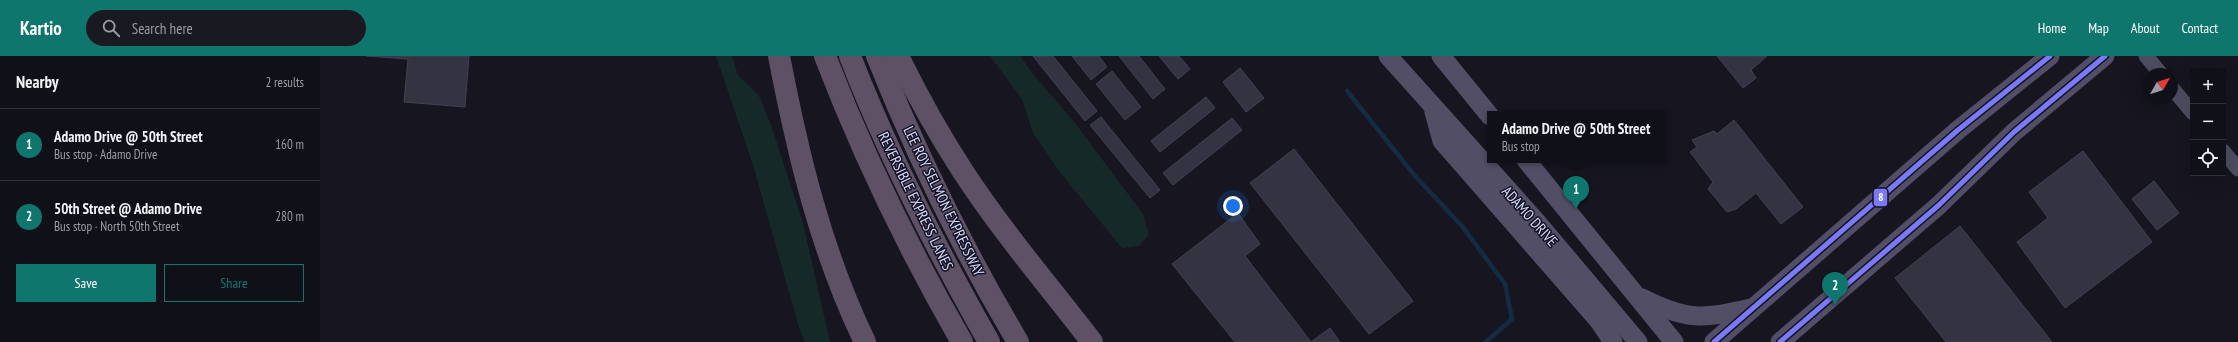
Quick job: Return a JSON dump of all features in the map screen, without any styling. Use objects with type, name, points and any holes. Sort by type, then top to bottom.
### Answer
[{"type":"highway","points":[[779,56],[796,145],[813,209],[843,293],[865,342]]},
{"type":"highway","points":[[825,56],[862,145],[894,214],[962,342]]},
{"type":"highway","name":"REVERSIBLE EXPRESS LANES","points":[[850,56],[872,110],[930,233],[989,342]]},
{"type":"highway","name":"LEE ROY SELMON EXPRESSWAY","points":[[877,56],[931,178],[966,248],[1018,342]]},
{"type":"highway","points":[[898,56],[936,128],[962,170],[1092,342]]},
{"type":"main road","name":"ADAMO DRIVE","points":[[1388,56],[1432,107],[1536,221],[1638,342]]},
{"type":"main road","points":[[1441,56],[1487,112]]},
{"type":"main road","points":[[1714,342],[1958,130],[2050,56]]},
{"type":"main road","points":[[1780,342],[1939,205],[2014,132],[2105,56]]},
{"type":"main road","points":[[1432,107],[1442,141],[1599,321],[1613,342]]},
{"type":"main road","name":"ADAMO DRIVE","points":[[1528,163],[1674,342]]},
{"type":"main road","points":[[1634,293],[1663,308],[1686,316],[1717,316],[1754,307]]},
{"type":"main road","points":[[1790,342],[1801,324]]},
{"type":"street","points":[[2146,56],[2156,68]]},
{"type":"street","points":[[2178,95],[2190,110]]},
{"type":"street","points":[[2226,154],[2238,169]]},
{"type":"green space","points":[[716,56],[732,56],[738,75],[759,96],[771,125],[803,223],[830,342],[805,342],[800,331],[753,165]]},
{"type":"green space","points":[[990,56],[1020,56],[1033,74],[1075,123],[1143,214],[1149,235],[1139,246],[1122,248],[1062,175],[1033,133],[1022,99]]},
{"type":"building","points":[[366,56],[469,56],[465,107],[404,102],[408,59]]},
{"type":"building","points":[[1033,56],[1053,56],[1097,111],[1085,121]]},
{"type":"building","points":[[1072,56],[1099,56],[1107,67],[1091,80]]},
{"type":"building","points":[[1119,56],[1139,56],[1165,89],[1153,99]]},
{"type":"building","points":[[1159,56],[1179,56],[1190,69],[1178,79]]},
{"type":"building","points":[[1717,56],[1767,56],[1751,70],[1756,78],[1743,88]]},
{"type":"building","points":[[1240,68],[1264,98],[1246,112],[1223,82]]},
{"type":"building","points":[[1112,71],[1141,107],[1125,120],[1096,84]]},
{"type":"building","points":[[1206,97],[1215,108],[1160,152],[1151,141]]},
{"type":"building","points":[[1101,117],[1160,190],[1150,198],[1090,125]]},
{"type":"building","points":[[1232,118],[1242,130],[1173,185],[1163,173]]},
{"type":"building","points":[[1734,120],[1803,207],[1781,224],[1756,193],[1736,209],[1727,212],[1708,189],[1713,182],[1690,152],[1697,147],[1692,140],[1714,131],[1717,134]]},
{"type":"building","points":[[1294,149],[1413,301],[1369,334],[1250,183]]},
{"type":"building","points":[[2083,151],[2152,242],[2065,308],[2017,242],[2048,218],[2029,192]]},
{"type":"building","points":[[2154,181],[2179,213],[2157,230],[2132,199]]},
{"type":"building","points":[[1238,213],[1260,244],[1245,256],[1311,342],[1235,342],[1172,264]]},
{"type":"building","points":[[1960,226],[2052,342],[1946,342],[1895,278]]},
{"type":"building","points":[[1330,328],[1340,342],[1311,342]]},
{"type":"waterway","points":[[1347,91],[1415,176],[1462,226],[1505,284],[1512,319],[1486,342]]},
{"type":"transit line","name":"8","points":[[1714,342],[1958,130],[2050,56]]},
{"type":"transit line","name":"8","points":[[1780,342],[1939,205],[2014,132],[2105,56]]},
{"type":"place","name":"Adamo Drive @ 50th Street","points":[[1576,209]]},
{"type":"place","name":"50th Street @ Adamo Drive","points":[[1835,305]]}]
